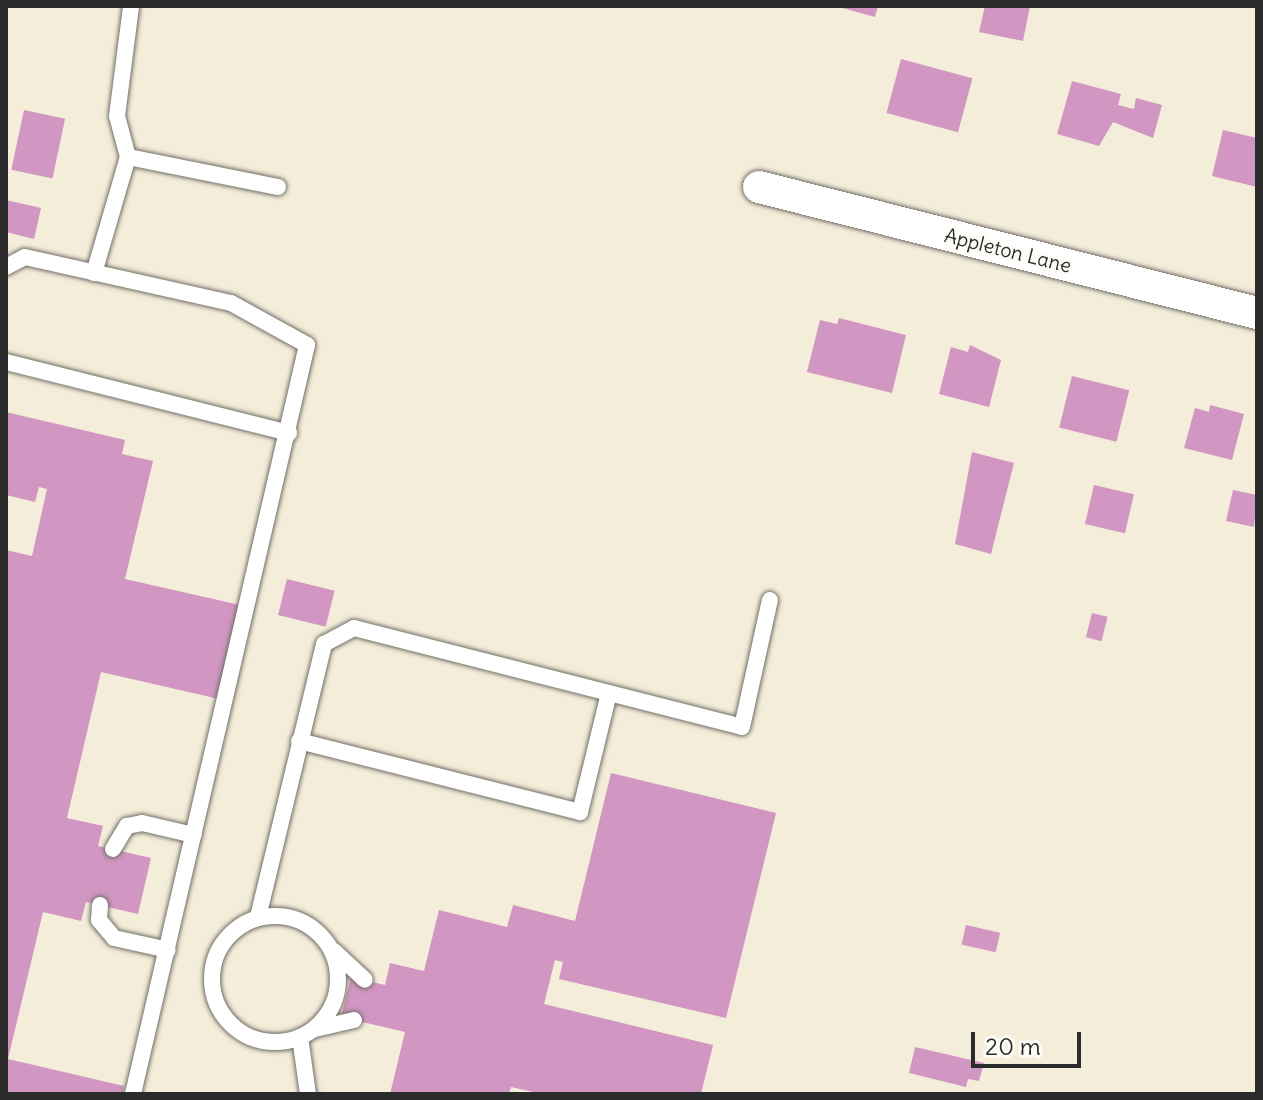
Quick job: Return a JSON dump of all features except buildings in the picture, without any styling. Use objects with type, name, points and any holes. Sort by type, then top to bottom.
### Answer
[{"type":"street","name":"Appleton Lane","points":[[759,187],[1257,313]]},
{"type":"lane","points":[[94,273],[128,157],[117,116],[131,6]]},
{"type":"lane","points":[[128,157],[278,187]]},
{"type":"lane","points":[[6,267],[25,257],[231,303],[307,345],[133,1094]]},
{"type":"lane","points":[[6,362],[289,433]]},
{"type":"lane","points":[[258,917],[324,644],[354,628],[742,727],[770,600]]},
{"type":"lane","points":[[299,741],[580,812],[609,693]]},
{"type":"lane","points":[[113,849],[127,826],[142,823],[194,835]]},
{"type":"lane","points":[[100,905],[99,920],[114,938],[168,950]]},
{"type":"lane","points":[[354,1020],[315,1029],[300,1037],[256,1040],[238,1030],[214,998],[212,978],[225,940],[258,917],[301,920],[365,980]]},
{"type":"lane","points":[[315,1029],[338,992],[332,950]]},
{"type":"lane","points":[[300,1037],[308,1094]]}]
